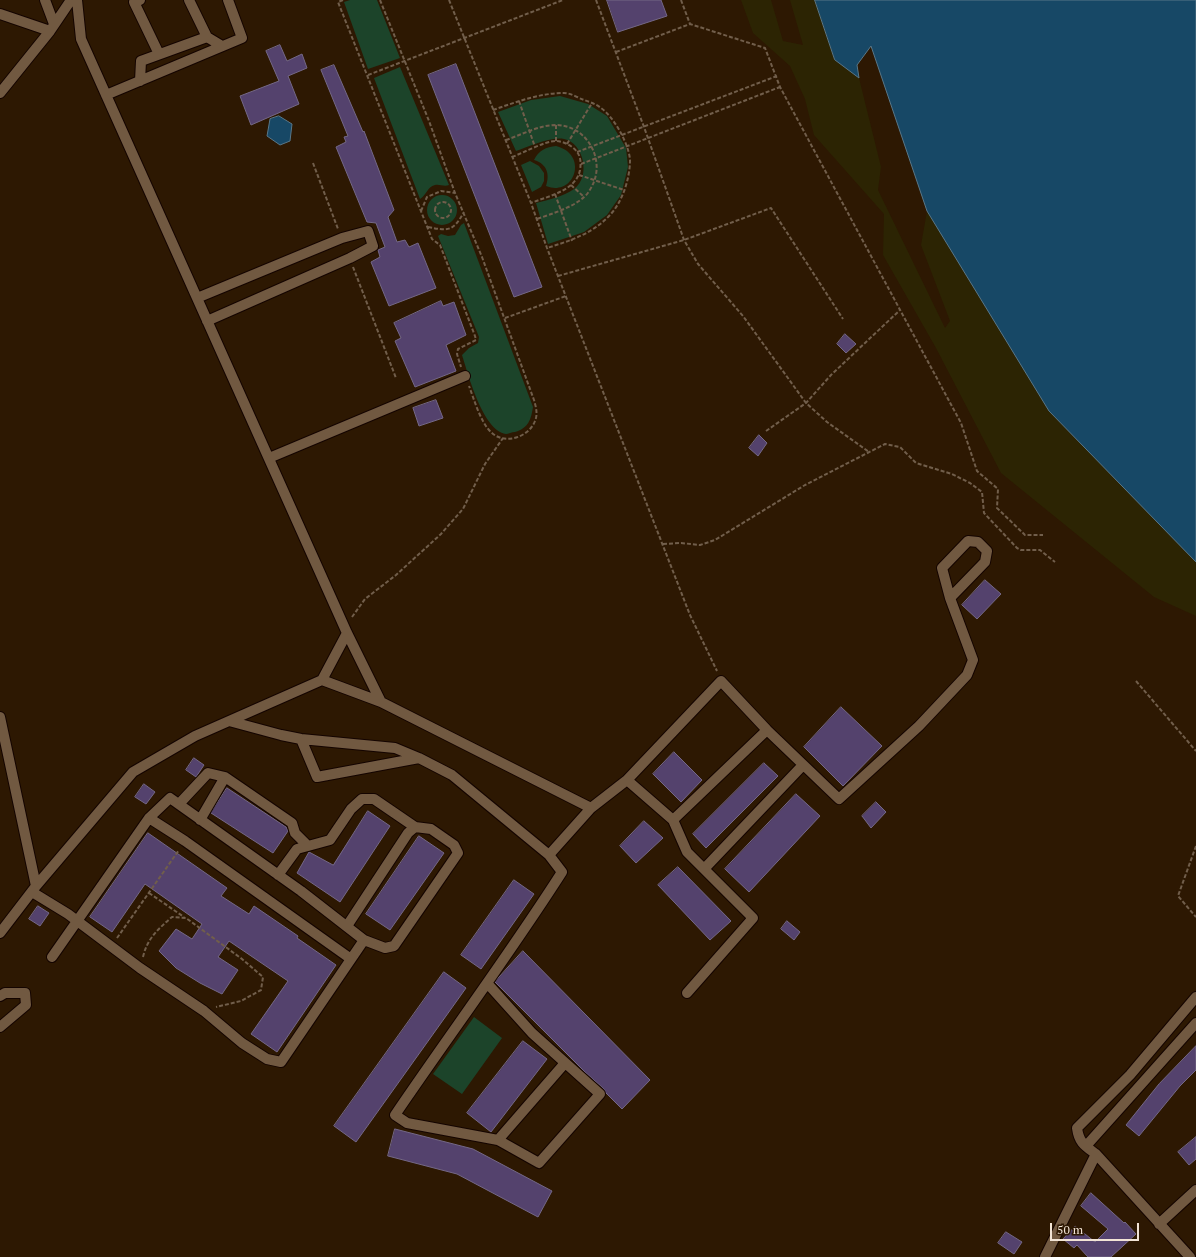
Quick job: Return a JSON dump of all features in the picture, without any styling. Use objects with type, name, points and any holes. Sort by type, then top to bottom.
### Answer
[{"type":"street","points":[[45,0],[52,28]]},
{"type":"street","points":[[0,93],[52,28],[71,0]]},
{"type":"street","points":[[77,0],[81,39],[347,633],[381,702]]},
{"type":"street","points":[[140,0],[134,2],[159,54]]},
{"type":"street","points":[[189,0],[207,37],[222,46]]},
{"type":"street","points":[[106,95],[242,38],[228,0]]},
{"type":"street","points":[[0,14],[52,28]]},
{"type":"street","points":[[140,81],[140,61],[207,37]]},
{"type":"street","points":[[198,298],[342,238],[368,231],[373,246],[350,258],[207,321]]},
{"type":"street","points":[[269,458],[465,376]]},
{"type":"street","points":[[549,855],[591,808],[627,780],[721,681],[767,730],[839,799],[919,726],[967,675],[973,660],[950,598],[942,568],[968,541],[978,542],[987,551],[985,562],[950,598]]},
{"type":"street","points":[[0,934],[34,889],[133,772],[195,736],[322,680],[347,633]]},
{"type":"street","points":[[322,680],[381,702],[591,808]]},
{"type":"street","points":[[0,717],[34,889],[140,968],[204,1010],[242,1043],[267,1059],[281,1062],[364,940]]},
{"type":"street","points":[[229,721],[301,739],[395,748],[419,758],[452,775],[549,855],[562,872],[538,910],[394,1115],[406,1123],[498,1140],[539,1163],[600,1094],[532,1033],[487,983]]},
{"type":"street","points":[[673,820],[767,730]]},
{"type":"street","points":[[301,739],[317,777],[419,758]]},
{"type":"street","points":[[704,869],[803,765]]},
{"type":"street","points":[[178,804],[208,772],[225,777],[292,822],[295,833],[308,846]]},
{"type":"street","points":[[200,820],[225,777]]},
{"type":"street","points":[[627,780],[673,820],[687,852],[753,918],[687,993]]},
{"type":"street","points":[[52,957],[150,818],[170,798],[278,875],[364,940],[385,948],[394,946],[458,853],[454,845],[430,829],[416,827],[374,799],[362,799],[351,809],[330,840],[297,849],[278,875]]},
{"type":"street","points":[[150,818],[185,841],[351,959]]},
{"type":"street","points":[[347,926],[408,833],[416,827]]},
{"type":"street","points":[[0,996],[5,993],[25,993],[26,1005],[0,1027]]},
{"type":"street","points":[[1190,1257],[1096,1154],[1078,1138],[1077,1128],[1130,1075],[1196,997]]},
{"type":"street","points":[[1086,1146],[1196,1023]]},
{"type":"street","points":[[498,1140],[565,1063]]},
{"type":"street","points":[[1045,1257],[1096,1154]]},
{"type":"street","points":[[1159,1224],[1196,1190]]},
{"type":"path","points":[[343,0],[338,2],[432,239],[440,245],[476,336],[476,340],[458,349],[457,354],[465,376],[484,423],[492,433],[503,438],[513,439],[526,434],[532,428],[537,413],[534,400],[505,318],[464,212],[455,193],[429,121],[380,0]]},
{"type":"path","points":[[449,0],[531,203],[547,248],[690,615],[721,681]]},
{"type":"path","points":[[368,75],[563,0]]},
{"type":"path","points":[[596,0],[644,127],[684,240],[698,264],[744,316],[806,403],[827,422],[868,452]]},
{"type":"path","points":[[681,0],[690,24]]},
{"type":"path","points":[[616,52],[690,24],[766,48],[780,87],[961,423],[976,471],[998,489],[997,508],[1024,535],[1043,535]]},
{"type":"path","points":[[577,152],[777,76]]},
{"type":"path","points":[[581,164],[780,87]]},
{"type":"path","points":[[493,110],[537,96],[566,93],[592,103],[606,112],[614,122],[627,147],[630,160],[624,190],[620,200],[609,216],[588,232],[572,240],[547,248]]},
{"type":"path","points":[[518,101],[535,147]]},
{"type":"path","points":[[567,144],[592,103]]},
{"type":"path","points":[[556,125],[556,141]]},
{"type":"path","points":[[506,140],[548,126],[562,126],[576,130],[586,139],[597,158],[597,172],[584,197],[561,211],[537,220]]},
{"type":"path","points":[[512,157],[535,147],[556,141],[567,144],[577,152],[581,164],[579,175],[571,185],[554,194],[531,203]]},
{"type":"path","points":[[313,163],[342,238]]},
{"type":"path","points":[[579,175],[624,190]]},
{"type":"path","points":[[571,185],[584,197]]},
{"type":"path","points":[[421,211],[427,197],[441,191],[455,193]]},
{"type":"path","points":[[554,194],[572,240]]},
{"type":"path","points":[[440,202],[448,203],[451,208],[450,213],[446,217],[440,218],[435,211],[436,206],[440,202]]},
{"type":"path","points":[[558,276],[684,240],[771,208],[843,319]]},
{"type":"path","points":[[428,227],[445,230],[458,224],[464,212]]},
{"type":"path","points":[[350,258],[396,378]]},
{"type":"path","points":[[505,318],[566,296]]},
{"type":"path","points":[[766,431],[806,403],[831,375],[900,310]]},
{"type":"path","points":[[347,633],[350,620],[365,599],[396,576],[441,534],[463,509],[485,464],[503,438]]},
{"type":"path","points":[[663,544],[682,543],[700,545],[715,540],[805,485],[885,444],[900,447],[916,463],[952,474],[970,483],[982,492],[984,513],[1017,548],[1021,550],[1040,550],[1055,562]]},
{"type":"path","points":[[1136,680],[1196,751]]},
{"type":"path","points":[[112,946],[185,841]]},
{"type":"path","points":[[1196,846],[1178,896],[1196,917]]},
{"type":"path","points":[[149,893],[242,959],[263,977],[261,990],[248,998],[204,1010]]},
{"type":"path","points":[[140,968],[145,948],[154,933],[172,917],[186,918]]},
{"type":"green space","points":[[350,0],[377,0],[400,58],[368,69],[344,2]]},
{"type":"green space","points":[[400,67],[449,185],[432,186],[420,199],[374,78]]},
{"type":"green space","points":[[560,96],[588,104],[607,116],[626,148],[628,167],[621,195],[607,215],[584,232],[548,244],[536,203],[566,194],[579,184],[584,169],[580,153],[571,142],[559,138],[546,140],[516,151],[498,112],[531,100]]},
{"type":"green space","points":[[556,146],[565,150],[571,156],[574,162],[575,170],[573,177],[569,182],[563,186],[555,188],[546,186],[548,177],[545,167],[534,160],[543,150]]},
{"type":"green space","points":[[530,161],[539,166],[544,173],[544,181],[541,187],[532,192],[521,165]]},
{"type":"green space","points":[[442,195],[453,199],[457,210],[453,221],[442,225],[431,221],[427,210],[431,199]]},
{"type":"green space","points":[[464,223],[533,407],[530,419],[526,425],[520,430],[507,434],[498,431],[490,423],[484,413],[472,388],[462,355],[469,348],[478,343],[479,337],[438,236],[441,234],[448,236],[455,235]]},
{"type":"green space","points":[[474,1017],[502,1038],[462,1094],[433,1074]]},
{"type":"sand","points":[[741,0],[771,0],[783,41],[803,45],[790,0],[815,0],[835,60],[859,78],[881,167],[878,190],[945,328],[950,321],[921,245],[927,211],[1049,411],[1196,562],[1196,616],[1154,597],[1001,473],[936,348],[883,255],[884,214],[814,135],[805,99],[790,66],[753,33]]},
{"type":"water","points":[[815,0],[1196,0],[1196,562],[1049,411],[927,211],[871,46],[857,65],[859,78],[835,60]]},
{"type":"water","points":[[279,116],[292,124],[290,141],[280,145],[267,136],[270,119]]},
{"type":"building","points":[[607,0],[661,0],[667,16],[618,32]]},
{"type":"building","points":[[280,45],[287,61],[302,54],[307,68],[288,76],[299,104],[251,125],[240,96],[279,81],[266,51]]},
{"type":"building","points":[[456,64],[542,287],[514,297],[428,75]]},
{"type":"building","points":[[334,65],[363,132],[364,131],[394,210],[388,217],[397,242],[405,240],[409,247],[418,243],[436,288],[389,306],[371,262],[380,257],[378,250],[385,247],[376,223],[367,222],[336,147],[346,142],[344,137],[348,136],[321,70]]},
{"type":"building","points":[[441,301],[443,306],[454,302],[466,335],[446,345],[456,371],[415,387],[395,341],[401,338],[394,323]]},
{"type":"building","points":[[845,334],[856,344],[846,353],[837,344]]},
{"type":"building","points":[[436,400],[443,418],[419,426],[413,408]]},
{"type":"building","points":[[759,435],[767,443],[758,456],[749,448]]},
{"type":"building","points":[[985,580],[1001,594],[977,619],[962,605]]},
{"type":"building","points":[[841,707],[882,746],[843,786],[804,747]]},
{"type":"building","points":[[674,752],[702,780],[681,802],[653,774]]},
{"type":"building","points":[[194,758],[204,765],[196,777],[186,770]]},
{"type":"building","points":[[764,763],[778,776],[706,848],[693,834]]},
{"type":"building","points":[[144,784],[155,792],[146,804],[135,797]]},
{"type":"building","points":[[227,788],[286,827],[288,831],[273,853],[211,813]]},
{"type":"building","points":[[796,794],[820,816],[749,892],[725,869]]},
{"type":"building","points":[[876,802],[886,812],[871,828],[862,816]]},
{"type":"building","points":[[368,811],[390,826],[340,902],[297,873],[309,852],[333,865]]},
{"type":"building","points":[[644,821],[663,838],[636,863],[620,846]]},
{"type":"building","points":[[148,833],[227,888],[221,896],[249,914],[254,906],[298,936],[297,938],[336,965],[277,1052],[251,1034],[288,981],[229,941],[218,957],[238,970],[222,994],[200,983],[176,968],[159,951],[176,929],[192,939],[202,924],[145,884],[112,932],[90,917]]},
{"type":"building","points":[[419,836],[444,853],[390,930],[366,914]]},
{"type":"building","points":[[678,867],[731,921],[710,940],[658,885]]},
{"type":"building","points":[[514,880],[534,894],[481,969],[461,955]]},
{"type":"building","points":[[38,906],[49,913],[40,926],[29,919]]},
{"type":"building","points":[[787,921],[800,932],[794,940],[781,929]]},
{"type":"building","points":[[523,951],[650,1080],[622,1109],[604,1089],[495,982]]},
{"type":"building","points":[[444,972],[466,988],[356,1142],[334,1126]]},
{"type":"building","points":[[523,1041],[547,1059],[491,1132],[467,1113]]},
{"type":"building","points":[[1196,1046],[1196,1070],[1180,1086],[1139,1136],[1126,1125],[1159,1084]]},
{"type":"building","points":[[395,1129],[473,1149],[552,1191],[538,1217],[457,1174],[388,1156]]},
{"type":"building","points":[[1196,1137],[1196,1159],[1189,1165],[1178,1152]]},
{"type":"building","points":[[1091,1193],[1124,1223],[1125,1222],[1136,1234],[1111,1257],[1088,1257],[1077,1245],[1074,1248],[1063,1239],[1075,1226],[1095,1242],[1108,1229],[1081,1206]]},
{"type":"building","points":[[1006,1232],[1022,1242],[1014,1254],[998,1243]]}]
